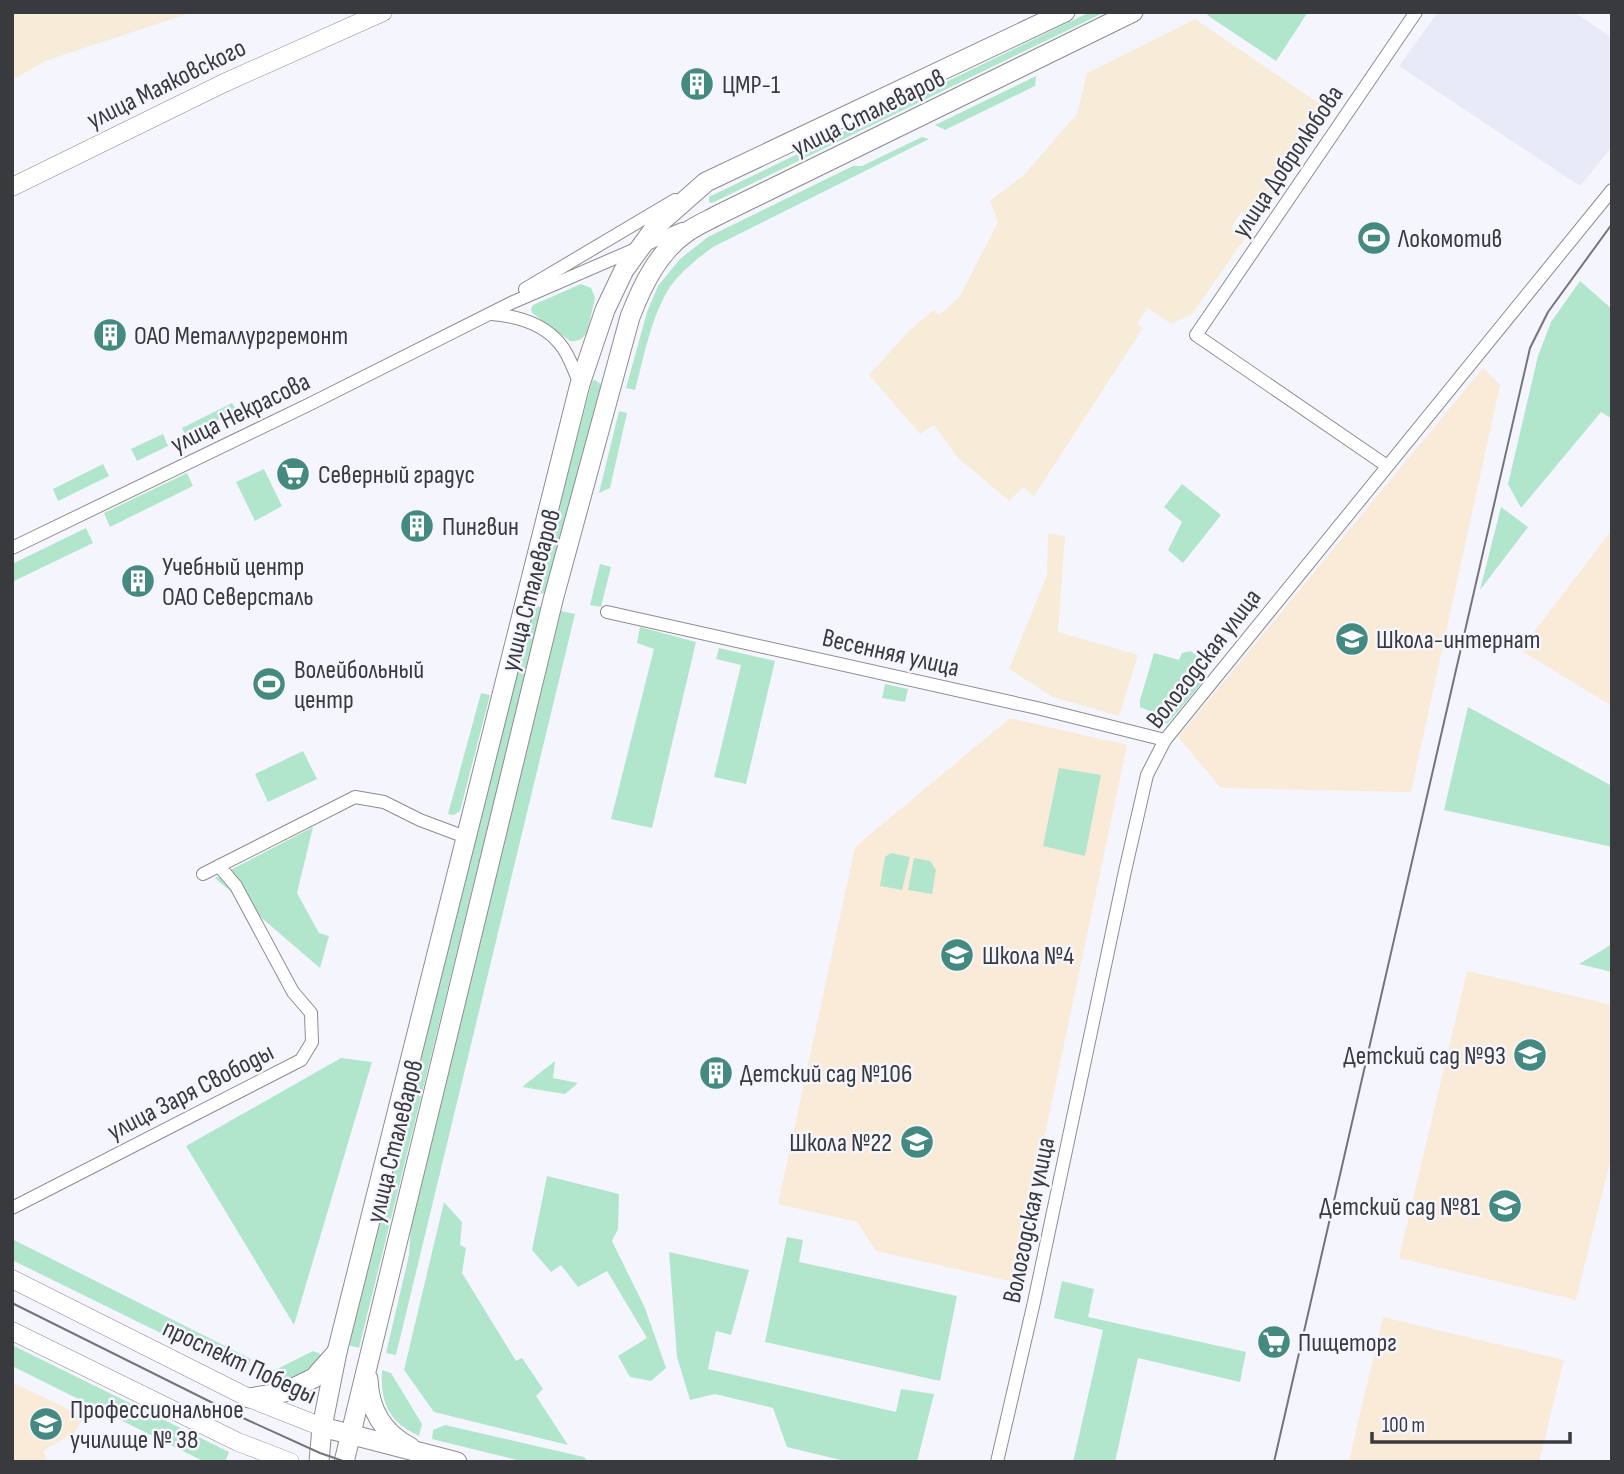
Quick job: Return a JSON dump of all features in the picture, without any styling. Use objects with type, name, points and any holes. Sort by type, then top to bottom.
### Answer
[{"type":"main road","name":"улица Маяковского","points":[[12,187],[224,83],[383,12]]},
{"type":"main road","name":"улица Сталеваров","points":[[319,1462],[337,1352],[580,384],[605,310],[624,270],[639,247],[673,209],[706,182],[1065,12]]},
{"type":"main road","name":"улица Сталеваров","points":[[344,1462],[553,600],[630,317],[648,278],[671,245],[687,232],[1133,12]]},
{"type":"main road","name":"проспект Победы","points":[[12,1279],[249,1398],[351,1436],[457,1462]]},
{"type":"main road","points":[[12,1331],[238,1442],[290,1462]]},
{"type":"main road","points":[[249,1398],[285,1392],[314,1378],[337,1352]]},
{"type":"main road","points":[[367,1360],[368,1393],[377,1418],[398,1441],[420,1452]]},
{"type":"street","name":"улица Добролюбова","points":[[1387,466],[1196,335],[1416,12]]},
{"type":"street","points":[[487,314],[706,182]]},
{"type":"street","name":"Вологодская улица","points":[[997,1462],[1147,775],[1165,740],[1612,190]]},
{"type":"street","points":[[487,314],[720,214]]},
{"type":"street","points":[[487,314],[514,316],[542,327],[561,345],[580,384]]},
{"type":"street","name":"улица Некрасова","points":[[12,548],[299,409],[487,314]]},
{"type":"street","name":"Весенняя улица","points":[[607,612],[1037,708],[1165,740]]},
{"type":"street","points":[[203,874],[355,797],[384,802],[420,820],[468,838]]},
{"type":"street","name":"улица Заря Свободы","points":[[12,1208],[302,1060],[312,1042],[311,1013],[293,992],[236,886],[219,866]]},
{"type":"shaded area","points":[[12,12],[193,12],[45,61],[12,80]]},
{"type":"shaded area","points":[[1438,12],[1574,12],[1612,38],[1612,147],[1580,186],[1399,66]]},
{"type":"shaded area","points":[[1195,19],[1330,111],[1255,221],[1241,212],[1231,228],[1245,238],[1193,313],[1171,324],[1148,308],[1137,324],[1143,328],[1034,496],[1023,487],[1009,501],[957,457],[934,425],[920,434],[869,375],[911,329],[934,310],[939,315],[960,296],[998,222],[990,201],[1023,176],[1077,114],[1087,73]]},
{"type":"shaded area","name":"Школа-интернат","points":[[1483,368],[1500,385],[1411,792],[1221,788],[1178,737]]},
{"type":"shaded area","points":[[1612,530],[1612,706],[1520,650]]},
{"type":"shaded area","points":[[1048,534],[1065,536],[1058,632],[1138,655],[1119,716],[1053,697],[1009,669],[1047,575]]},
{"type":"shaded area","name":"Школа №4","points":[[1010,718],[1127,745],[1014,1282],[876,1251],[857,1222],[778,1204],[855,847]]},
{"type":"shaded area","points":[[1467,971],[1612,1005],[1612,1154],[1576,1300],[1399,1258]]},
{"type":"shaded area","points":[[1383,1317],[1564,1360],[1539,1462],[1349,1460]]},
{"type":"shaded area","name":"Профессиональное училище № 38","points":[[12,1382],[84,1417],[75,1432],[43,1451],[48,1462],[12,1462]]},
{"type":"green space","points":[[1090,12],[1105,12],[712,203],[709,202],[709,197]]},
{"type":"green space","points":[[1212,12],[1308,12],[1276,61],[1207,15]]},
{"type":"green space","points":[[1036,76],[1035,86],[945,130],[935,125]]},
{"type":"green space","points":[[922,137],[929,139],[713,247],[694,262],[676,279],[661,303],[635,390],[626,388],[647,312],[658,286],[680,259],[708,237],[853,166],[862,166]]},
{"type":"green space","points":[[1580,281],[1612,309],[1612,419],[1601,412],[1521,508],[1508,484],[1538,356],[1551,322]]},
{"type":"green space","points":[[581,284],[591,288],[595,298],[587,332],[580,340],[570,341],[532,313],[531,309],[533,305]]},
{"type":"green space","points":[[592,381],[601,384],[547,595],[537,592]]},
{"type":"green space","points":[[232,403],[236,409],[187,439],[182,428]]},
{"type":"green space","points":[[619,411],[627,413],[610,488],[599,493]]},
{"type":"green space","points":[[163,434],[168,446],[137,461],[131,449]]},
{"type":"green space","points":[[103,464],[109,476],[58,501],[53,489]]},
{"type":"green space","points":[[264,469],[282,506],[255,521],[236,482]]},
{"type":"green space","points":[[187,473],[193,486],[110,527],[104,513]]},
{"type":"green space","points":[[1182,484],[1221,515],[1183,563],[1168,550],[1182,522],[1164,507]]},
{"type":"green space","points":[[1501,507],[1528,527],[1480,590]]},
{"type":"green space","points":[[86,528],[93,543],[12,582],[12,564]]},
{"type":"green space","points":[[600,564],[611,567],[601,607],[590,605]]},
{"type":"green space","points":[[533,606],[542,607],[359,1348],[348,1345]]},
{"type":"green space","points":[[561,611],[575,614],[396,1355],[386,1353],[409,1255],[411,1224]]},
{"type":"green space","points":[[640,627],[696,642],[652,828],[611,819],[654,649],[637,643]]},
{"type":"green space","points":[[719,648],[775,661],[746,784],[714,777],[741,665],[716,659]]},
{"type":"green space","points":[[1191,651],[1201,660],[1156,714],[1140,707],[1154,653],[1179,660],[1182,653]]},
{"type":"green space","points":[[1205,668],[1207,677],[1168,723],[1160,723]]},
{"type":"green space","points":[[885,684],[908,689],[905,702],[882,698]]},
{"type":"green space","points":[[481,693],[490,695],[460,811],[454,815],[448,814]]},
{"type":"green space","points":[[1468,707],[1612,786],[1612,847],[1444,810]]},
{"type":"green space","points":[[303,751],[317,779],[268,802],[255,774]]},
{"type":"green space","points":[[1059,768],[1101,775],[1085,856],[1043,846]]},
{"type":"green space","points":[[313,827],[297,893],[319,933],[329,936],[320,968],[215,878]]},
{"type":"green space","points":[[891,853],[910,857],[902,890],[880,886],[885,857]]},
{"type":"green space","points":[[914,858],[930,861],[936,870],[932,894],[908,890]]},
{"type":"green space","points":[[1612,944],[1612,972],[1579,964]]},
{"type":"green space","points":[[341,1058],[372,1062],[294,1325],[186,1146]]},
{"type":"green space","points":[[555,1061],[553,1078],[578,1083],[565,1094],[522,1087]]},
{"type":"green space","points":[[547,1176],[619,1194],[618,1229],[612,1241],[645,1308],[666,1368],[651,1381],[630,1377],[618,1356],[647,1338],[607,1271],[578,1287],[561,1265],[551,1272],[532,1250]]},
{"type":"green space","points":[[444,1202],[462,1222],[460,1245],[466,1248],[462,1273],[516,1361],[522,1358],[543,1389],[536,1396],[568,1445],[434,1412],[404,1370]]},
{"type":"green space","points":[[787,1237],[803,1240],[799,1262],[957,1296],[940,1381],[765,1342]]},
{"type":"green space","points":[[12,1239],[251,1359],[244,1374],[12,1260]]},
{"type":"green space","points":[[669,1252],[749,1270],[731,1335],[716,1331],[708,1369],[896,1412],[901,1389],[934,1394],[917,1462],[849,1462],[787,1447],[773,1408],[715,1394],[690,1400],[677,1357]]},
{"type":"green space","points":[[1062,1281],[1094,1289],[1088,1317],[1246,1352],[1240,1382],[1138,1358],[1115,1462],[1073,1462],[1103,1330],[1054,1318]]},
{"type":"green space","points":[[12,1345],[229,1452],[225,1462],[205,1462],[12,1366]]},
{"type":"green space","points":[[313,1351],[321,1354],[315,1366],[307,1373],[288,1381],[262,1383],[263,1376]]},
{"type":"green space","points":[[382,1370],[391,1373],[422,1424],[419,1436],[400,1424],[388,1410],[383,1392]]},
{"type":"green space","points":[[445,1425],[584,1457],[588,1462],[525,1462],[432,1439],[433,1430]]},
{"type":"tram line","points":[[1274,1462],[1530,348],[1548,312],[1612,224]]},
{"type":"tram line","points":[[12,1303],[243,1418],[346,1462]]},
{"type":"place","name":"ЦМР-1","points":[[697,84]]},
{"type":"place","name":"Локомотив","points":[[1374,238]]},
{"type":"place","name":"OAO Металлургремонт","points":[[110,335]]},
{"type":"place","name":"Северный градус","points":[[293,474]]},
{"type":"place","name":"Пингвин","points":[[417,526]]},
{"type":"place","name":"Учебный центр ОАО Северсталь","points":[[138,581]]},
{"type":"place","name":"Школа-интернат","points":[[1352,639]]},
{"type":"place","name":"Волейбольный центр","points":[[269,684]]},
{"type":"place","name":"Школа №4","points":[[957,955]]},
{"type":"place","name":"Детский сад №93","points":[[1530,1055]]},
{"type":"place","name":"Детский сад №106","points":[[716,1073]]},
{"type":"place","name":"Школа №22","points":[[917,1142]]},
{"type":"place","name":"Детский сад №81","points":[[1505,1206]]},
{"type":"place","name":"Пищеторг","points":[[1274,1342]]},
{"type":"place","name":"Профессиональное училище № 38","points":[[46,1424]]}]
